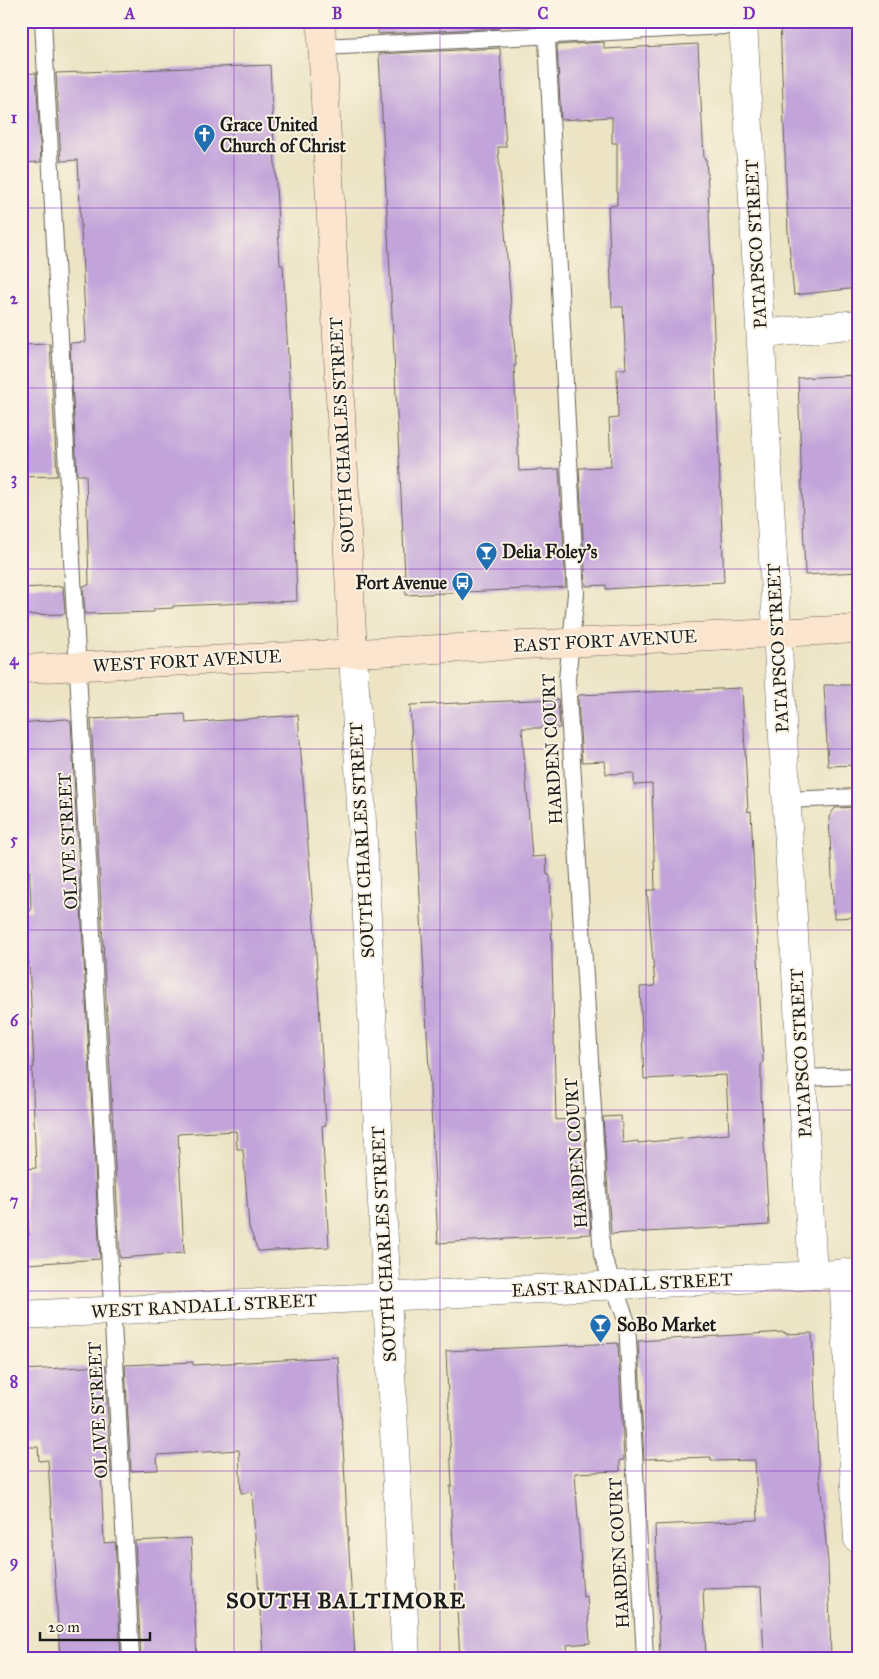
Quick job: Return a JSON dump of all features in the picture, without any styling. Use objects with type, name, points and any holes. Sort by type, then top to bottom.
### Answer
[{"type":"street","name":"PATAPSCO STREET","points":[[743,23],[813,1275]]},
{"type":"street","name":"SOUTH CHARLES STREET","points":[[322,34],[352,652],[406,1658]]},
{"type":"street","points":[[761,334],[858,324]]},
{"type":"street","name":"EAST FORT AVENUE","points":[[352,652],[858,629]]},
{"type":"street","name":"WEST FORT AVENUE","points":[[21,670],[352,652]]},
{"type":"street","points":[[851,1273],[858,1539]]},
{"type":"street","name":"EAST RANDALL STREET","points":[[387,1296],[851,1273]]},
{"type":"street","name":"WEST RANDALL STREET","points":[[21,1315],[387,1296]]},
{"type":"lane","name":"OLIVE STREET","points":[[43,21],[131,1658]]},
{"type":"lane","points":[[322,34],[743,23]]},
{"type":"lane","name":"HARDEN COURT","points":[[546,29],[576,594],[566,679],[601,1242],[602,1254],[627,1322],[645,1658]]},
{"type":"lane","points":[[787,800],[858,797]]},
{"type":"lane","points":[[802,1078],[858,1076]]},
{"type":"building","points":[[378,21],[498,21],[499,28],[378,34]]},
{"type":"building","points":[[556,21],[604,21],[604,22],[556,25]]},
{"type":"building","points":[[780,21],[856,21],[858,288],[794,295],[788,233]]},
{"type":"building","points":[[604,42],[604,49],[698,44],[704,159],[706,159],[708,187],[724,582],[606,589],[606,585],[586,586],[579,468],[611,467],[609,419],[618,418],[617,369],[626,369],[623,307],[612,307],[608,206],[617,205],[617,143],[612,143],[612,117],[561,120],[557,45]]},
{"type":"building","points":[[500,48],[506,147],[498,147],[516,366],[514,366],[519,471],[559,469],[566,587],[406,595],[379,54]]},
{"type":"building","points":[[270,65],[280,265],[283,265],[291,411],[297,601],[173,606],[173,608],[154,609],[154,612],[85,614],[83,586],[89,585],[86,475],[77,475],[70,343],[86,342],[78,160],[61,161],[56,73]]},
{"type":"building","points":[[36,73],[41,162],[21,163],[21,74]]},
{"type":"building","points":[[50,344],[57,476],[21,477],[21,345]]},
{"type":"building","points":[[858,375],[858,572],[805,575],[798,378]]},
{"type":"building","points":[[63,586],[65,614],[21,615],[21,588]]},
{"type":"building","points":[[824,685],[858,685],[858,765],[828,766]]},
{"type":"building","points":[[742,688],[748,812],[751,811],[763,1062],[761,1065],[761,1094],[769,1225],[611,1234],[603,1117],[621,1116],[623,1143],[729,1134],[726,1075],[644,1079],[640,987],[655,986],[647,890],[655,890],[652,784],[634,785],[634,773],[606,774],[605,761],[582,762],[578,698],[579,695]]},
{"type":"building","points":[[558,699],[560,728],[522,728],[532,857],[546,856],[547,875],[550,875],[556,1120],[584,1118],[591,1234],[438,1243],[410,705]]},
{"type":"building","points":[[185,714],[186,723],[298,715],[315,936],[326,1125],[322,1126],[329,1247],[258,1251],[249,1227],[243,1149],[237,1149],[236,1131],[178,1134],[184,1253],[120,1258],[91,719]]},
{"type":"building","points":[[66,719],[71,721],[100,1259],[27,1264],[24,1235],[29,1235],[25,1169],[36,1168],[29,962],[22,962],[21,911],[31,911],[29,853],[21,853],[21,723]]},
{"type":"building","points":[[858,807],[858,917],[834,918],[829,817],[835,808]]},
{"type":"building","points":[[785,1332],[785,1334],[812,1333],[818,1460],[828,1563],[831,1658],[764,1658],[761,1587],[703,1589],[706,1658],[660,1658],[655,1525],[758,1520],[755,1460],[711,1461],[711,1457],[644,1459],[638,1341]]},
{"type":"building","points":[[618,1343],[624,1460],[620,1460],[620,1471],[575,1473],[583,1597],[587,1596],[590,1643],[567,1645],[568,1658],[460,1658],[451,1509],[450,1486],[452,1486],[446,1351]]},
{"type":"building","points":[[338,1357],[355,1658],[280,1658],[280,1654],[263,1654],[252,1492],[241,1493],[239,1450],[157,1455],[158,1470],[131,1471],[125,1365],[193,1362],[193,1365]]},
{"type":"building","points":[[105,1366],[111,1472],[101,1473],[104,1543],[115,1542],[121,1658],[60,1658],[48,1460],[39,1461],[38,1447],[21,1447],[21,1370]]},
{"type":"building","points":[[191,1538],[197,1658],[141,1658],[135,1541]]},
{"type":"place","name":"Grace United Church of Christ","points":[[204,154]]},
{"type":"place","name":"Delia Foley's","points":[[486,571]]},
{"type":"place","name":"Fort Avenue","points":[[463,602]]},
{"type":"place","name":"SoBo Market","points":[[601,1344]]},
{"type":"district","name":"SOUTH BALTIMORE","points":[[346,1600]]}]
